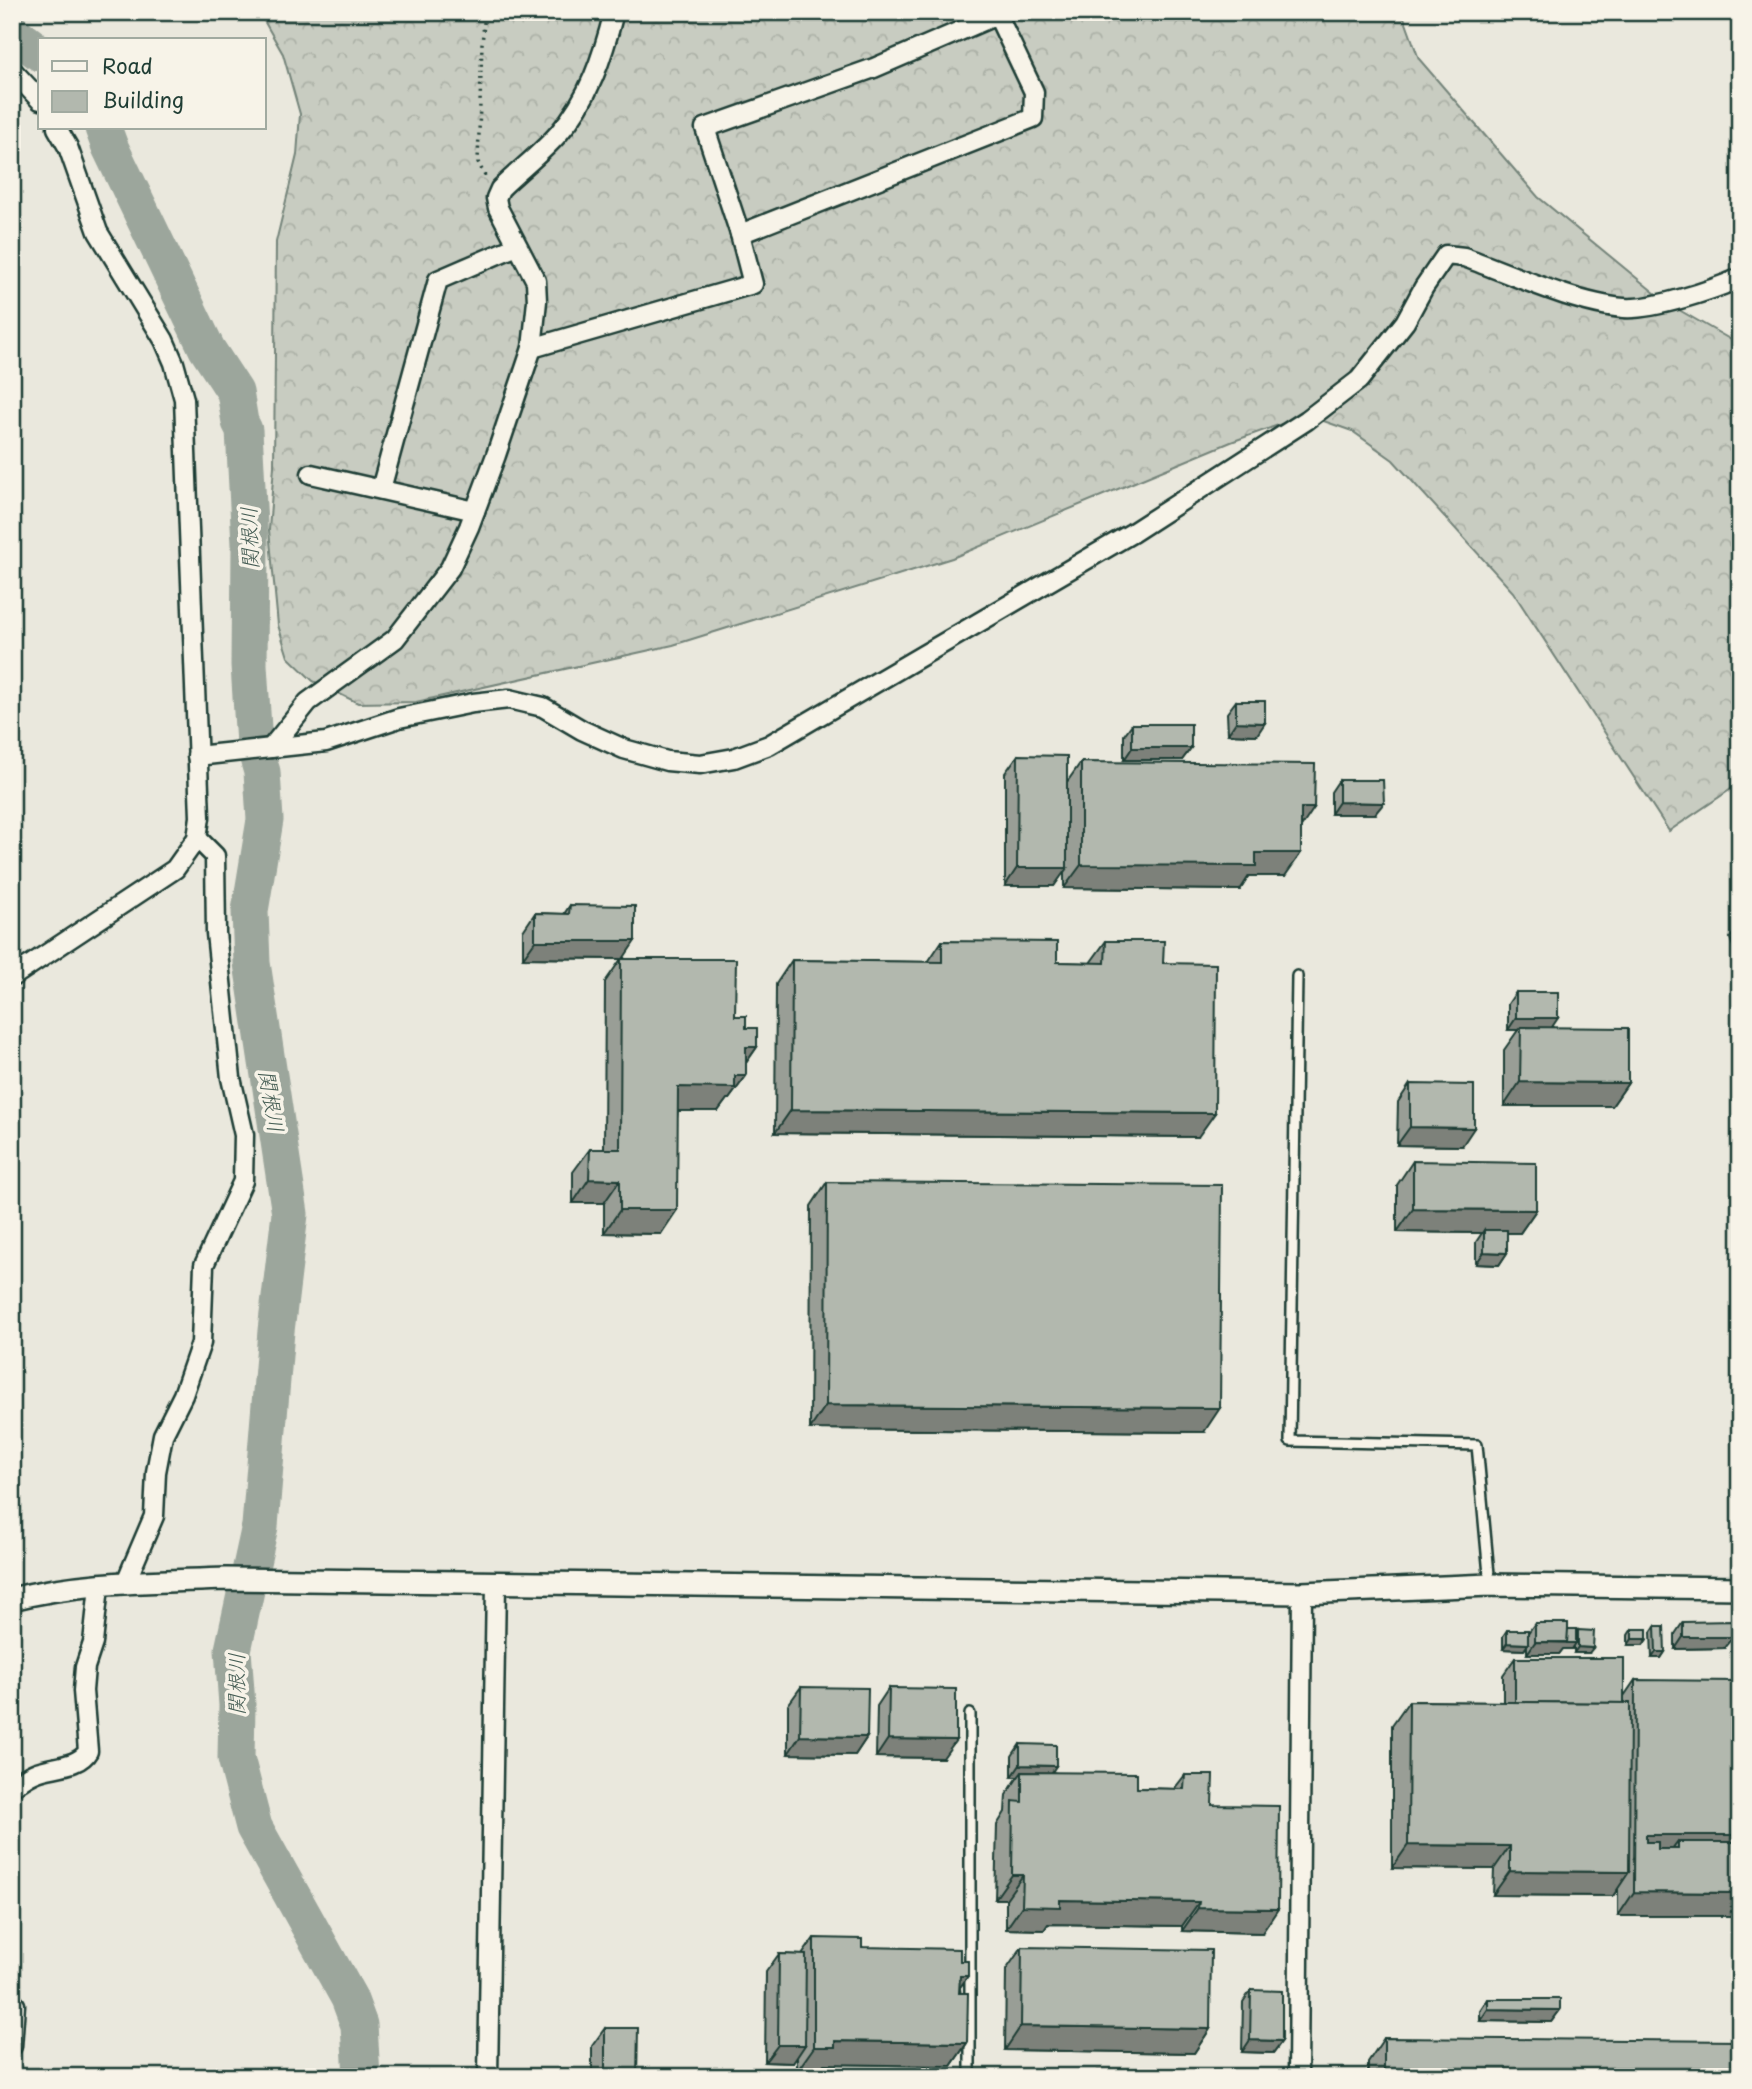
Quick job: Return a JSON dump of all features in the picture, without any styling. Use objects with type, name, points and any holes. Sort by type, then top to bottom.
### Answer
[{"type":"street","points":[[271,748],[308,702],[395,639],[450,568],[496,455],[532,348],[537,301],[536,281],[498,208],[496,198],[500,189],[559,133],[588,92],[606,45],[614,12]]},
{"type":"street","points":[[532,348],[753,284],[740,234],[705,128],[874,68],[997,13],[1034,92],[1033,118],[740,234]]},
{"type":"street","points":[[12,70],[38,98]]},
{"type":"street","points":[[12,977],[175,869],[197,838],[200,817],[184,400],[174,363],[164,340],[98,232],[68,147],[58,130]]},
{"type":"street","points":[[381,489],[438,280],[517,246]]},
{"type":"street","points":[[197,756],[326,742],[399,718],[472,703],[509,699],[543,707],[582,730],[624,749],[667,761],[700,764],[734,758],[769,745],[1132,533],[1307,420],[1359,380],[1405,322],[1446,255],[1464,257],[1582,300],[1626,309],[1678,300],[1740,278]]},
{"type":"street","points":[[311,474],[475,511]]},
{"type":"street","points":[[125,1584],[154,1516],[156,1472],[163,1435],[183,1395],[201,1343],[204,1265],[243,1181],[244,1136],[231,1078],[216,933],[215,856],[197,838]]},
{"type":"street","points":[[12,1599],[36,1592],[99,1586],[226,1579],[1302,1593],[1490,1585],[1740,1588]]},
{"type":"street","points":[[488,2077],[496,1584]]},
{"type":"street","points":[[12,1787],[33,1773],[75,1762],[85,1757],[88,1751],[83,1691],[85,1667],[93,1643],[99,1586]]},
{"type":"street","points":[[1298,2077],[1302,1593]]},
{"type":"street","points":[[12,2002],[15,2005],[12,2046]]},
{"type":"lane","points":[[1297,976],[1290,1441],[1477,1445],[1490,1585]]},
{"type":"lane","points":[[970,1714],[970,2077]]},
{"type":"path","points":[[485,12],[478,162],[496,198]]},
{"type":"green space","points":[[259,12],[1402,12],[1419,59],[1538,197],[1667,303],[1740,345],[1740,783],[1669,831],[1513,592],[1393,460],[1352,431],[1318,419],[1287,422],[1231,442],[952,558],[673,645],[416,702],[358,703],[313,681],[288,657],[278,625],[269,530],[274,466],[276,242],[297,155],[300,114],[283,54]]},
{"type":"building","points":[[1236,701],[1265,701],[1265,723],[1236,722]]},
{"type":"building","points":[[1132,724],[1191,724],[1191,748],[1132,748]]},
{"type":"building","points":[[1018,755],[1067,756],[1067,868],[1017,868]]},
{"type":"building","points":[[1081,762],[1315,764],[1314,808],[1301,808],[1301,853],[1256,853],[1256,866],[1081,865]]},
{"type":"building","points":[[1339,780],[1383,780],[1384,803],[1339,802]]},
{"type":"building","points":[[570,905],[635,906],[635,941],[535,941],[535,913],[569,914]]},
{"type":"building","points":[[942,941],[1057,942],[1057,962],[1105,963],[1106,941],[1164,941],[1163,963],[1216,964],[1215,1113],[791,1110],[792,960],[942,962]]},
{"type":"building","points":[[621,959],[736,959],[735,1016],[746,1016],[746,1028],[757,1028],[757,1047],[746,1047],[746,1076],[735,1076],[735,1088],[678,1087],[677,1210],[620,1210],[620,1180],[589,1179],[590,1149],[620,1149]]},
{"type":"building","points":[[1516,992],[1558,992],[1558,1018],[1516,1018]]},
{"type":"building","points":[[1521,1027],[1628,1028],[1628,1083],[1520,1082]]},
{"type":"building","points":[[1410,1084],[1474,1085],[1474,1128],[1410,1127]]},
{"type":"building","points":[[1413,1161],[1536,1163],[1536,1210],[1413,1209]]},
{"type":"building","points":[[827,1182],[1222,1185],[1220,1408],[826,1405]]},
{"type":"building","points":[[1484,1230],[1507,1230],[1507,1253],[1484,1252]]},
{"type":"building","points":[[1732,1621],[1733,1637],[1683,1637],[1683,1622]]},
{"type":"building","points":[[1535,1623],[1568,1623],[1568,1642],[1535,1642]]},
{"type":"building","points":[[1655,1626],[1664,1626],[1665,1652],[1656,1652]]},
{"type":"building","points":[[1568,1629],[1576,1629],[1576,1643],[1567,1643]]},
{"type":"building","points":[[1632,1629],[1647,1629],[1647,1639],[1632,1639]]},
{"type":"building","points":[[1507,1630],[1528,1630],[1528,1644],[1507,1643]]},
{"type":"building","points":[[1578,1630],[1594,1631],[1593,1648],[1578,1647]]},
{"type":"building","points":[[1515,1658],[1624,1658],[1624,1703],[1515,1702]]},
{"type":"building","points":[[1635,1680],[1740,1681],[1740,1835],[1646,1835],[1646,1842],[1658,1842],[1658,1849],[1678,1849],[1678,1842],[1740,1842],[1740,1893],[1634,1892]]},
{"type":"building","points":[[801,1687],[868,1688],[867,1737],[800,1736]]},
{"type":"building","points":[[889,1688],[956,1689],[956,1740],[888,1739]]},
{"type":"building","points":[[1409,1701],[1630,1703],[1629,1872],[1510,1871],[1510,1846],[1408,1845]]},
{"type":"building","points":[[1020,1744],[1056,1745],[1056,1766],[1020,1765]]},
{"type":"building","points":[[1022,1772],[1137,1773],[1137,1788],[1184,1789],[1185,1775],[1213,1775],[1212,1805],[1279,1806],[1278,1909],[1198,1908],[1199,1902],[1060,1900],[1060,1907],[1022,1906],[1023,1875],[1012,1875],[1013,1801],[1022,1802]]},
{"type":"building","points":[[814,1938],[862,1939],[862,1947],[960,1949],[960,1961],[968,1961],[968,1976],[960,1976],[959,1993],[968,1993],[967,2043],[835,2041],[835,2047],[814,2047]]},
{"type":"building","points":[[1022,1947],[1211,1950],[1210,2029],[1021,2026]]},
{"type":"building","points":[[779,1954],[806,1955],[805,2045],[778,2045]]},
{"type":"building","points":[[1251,1990],[1282,1991],[1282,2041],[1250,2040]]},
{"type":"building","points":[[1488,1999],[1560,1999],[1560,2010],[1488,2009]]},
{"type":"building","points":[[605,2028],[638,2028],[637,2077],[605,2077]]},
{"type":"building","points":[[1384,2038],[1740,2041],[1740,2077],[1384,2077]]},
{"type":"building","points":[[1097,2071],[1143,2072],[1143,2077],[1096,2077]]},
{"type":"waterway","name":"関根川","points":[[12,32],[38,52]]},
{"type":"waterway","name":"関根川","points":[[104,130],[207,349],[235,392],[244,430],[250,544],[249,665],[254,744],[262,772],[265,820],[250,911],[252,963],[290,1214],[276,1331],[260,1526],[233,1650],[237,1705],[236,1758],[254,1827],[349,1998],[359,2025],[362,2077]]}]
